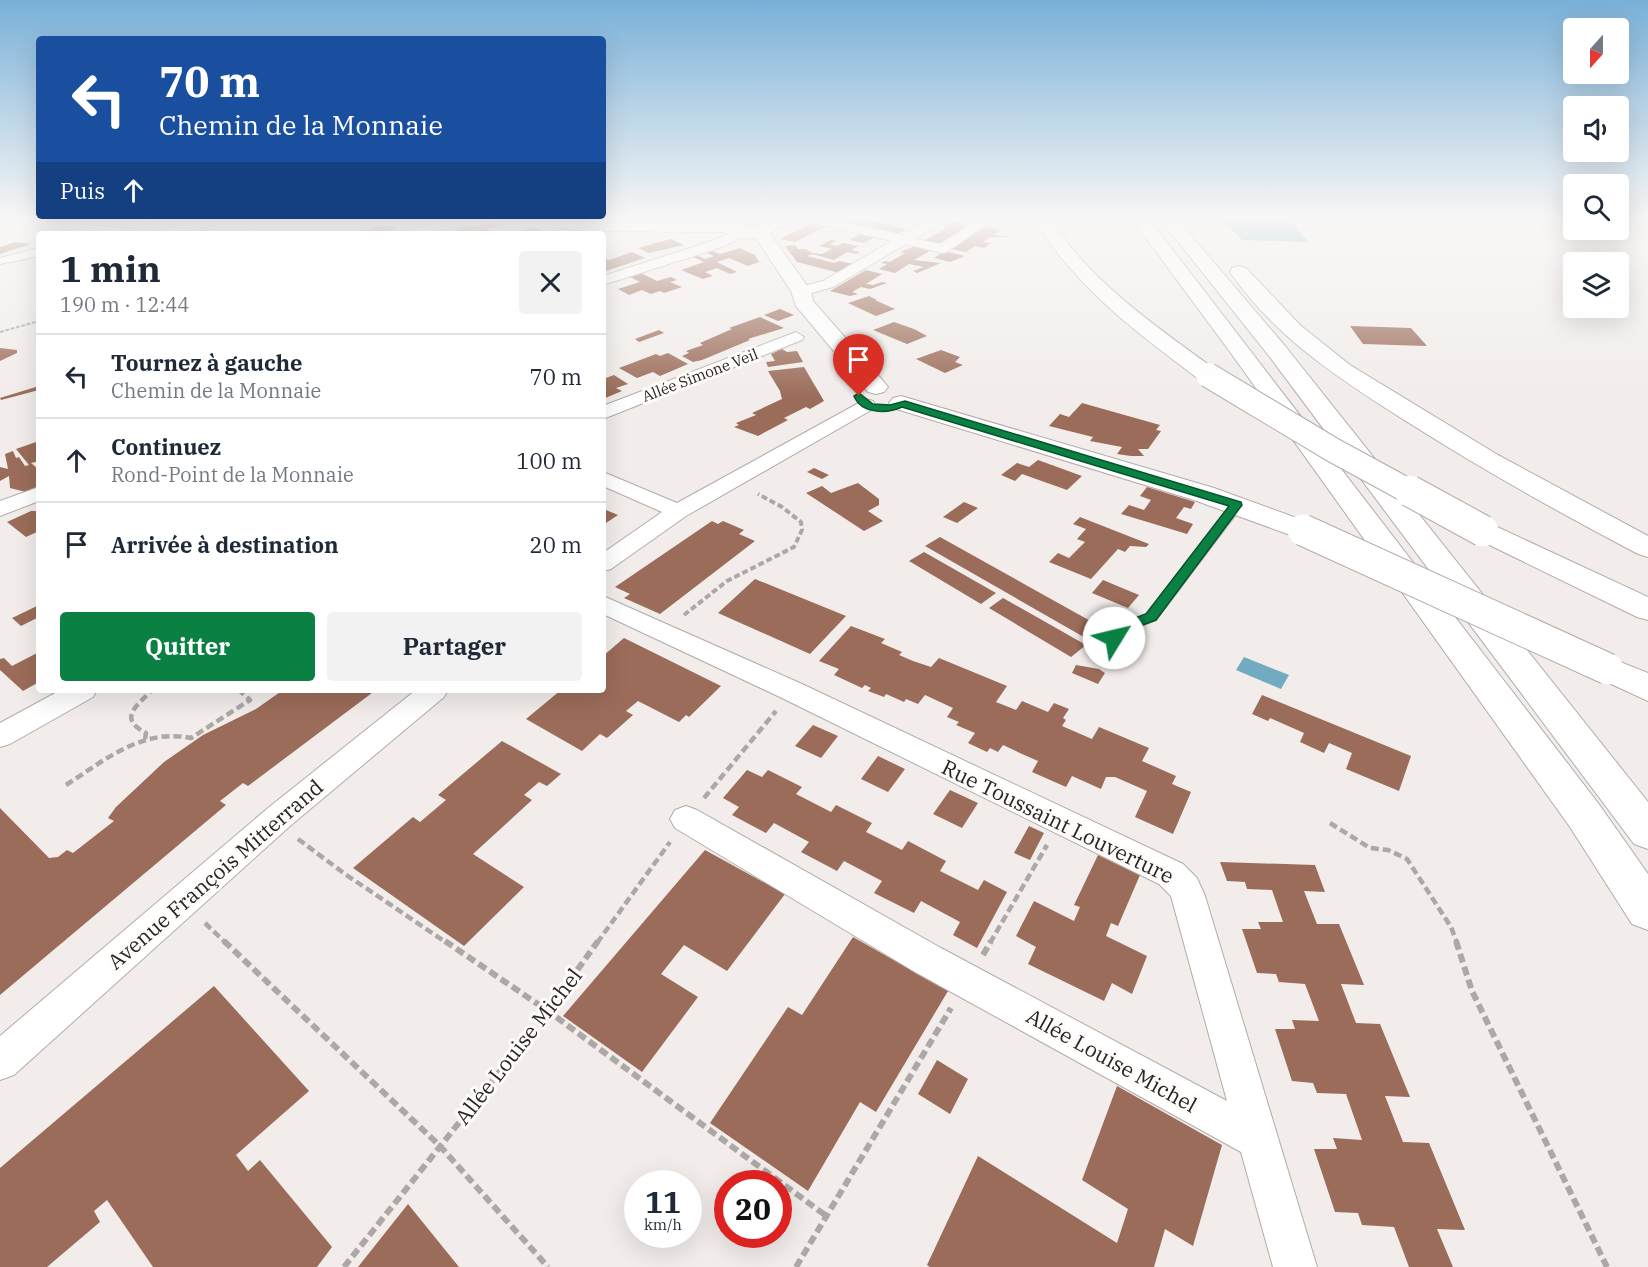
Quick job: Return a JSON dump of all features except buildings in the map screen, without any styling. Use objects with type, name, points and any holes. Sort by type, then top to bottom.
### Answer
[{"type":"main road","points":[[791,278],[801,291],[803,302],[871,396],[885,409],[901,404],[1237,505],[1303,530],[1648,688]]},
{"type":"main road","points":[[1089,278],[1142,326],[1208,375],[1322,444],[1483,531],[1648,610]]},
{"type":"main road","points":[[1184,278],[1474,665],[1584,815],[1648,910]]},
{"type":"main road","points":[[1217,278],[1277,351],[1648,832]]},
{"type":"main road","points":[[1244,278],[1314,349],[1450,439],[1648,548]]},
{"type":"street","points":[[801,291],[828,284],[838,278]]},
{"type":"street","name":"Allée Simone Veil","points":[[606,412],[796,337]]},
{"type":"street","points":[[606,562],[678,512],[871,396]]},
{"type":"street","points":[[606,479],[678,512]]},
{"type":"street","points":[[0,509],[36,494]]},
{"type":"street","name":"Rue Toussaint Louverture","points":[[606,605],[792,691],[1171,874],[1185,888],[1295,1267]]},
{"type":"street","points":[[0,736],[78,693]]},
{"type":"street","name":"Avenue François Mitterrand","points":[[0,1061],[279,817],[430,693]]},
{"type":"street","name":"Allée Louise Michel","points":[[686,819],[968,981],[1256,1138]]},
{"type":"lane","points":[[1105,652],[1125,627],[1151,617],[1237,505]]},
{"type":"path","points":[[0,332],[36,322]]},
{"type":"path","points":[[681,617],[727,580],[787,552],[800,538],[801,522],[782,507],[750,490]]},
{"type":"path","name":"Allée Louise Michel","points":[[344,1267],[548,1011],[686,819],[792,691]]},
{"type":"path","points":[[145,739],[146,733],[134,727],[130,718],[132,711],[149,693]]},
{"type":"path","points":[[66,785],[131,745],[145,739],[171,734],[190,738],[250,700],[242,693]]},
{"type":"path","points":[[796,1267],[1061,821]]},
{"type":"path","points":[[1330,823],[1370,848],[1388,850],[1407,860],[1451,927],[1472,990],[1607,1267]]},
{"type":"path","points":[[297,838],[345,874],[548,1011],[825,1215]]},
{"type":"path","points":[[204,922],[440,1146],[548,1267]]},
{"type":"water","points":[[1244,657],[1289,675],[1281,689],[1236,670]]},
{"type":"route","points":[[859,396],[862,403],[872,407],[885,409],[901,404],[1237,505],[1151,617],[1132,623],[1114,638]]}]
